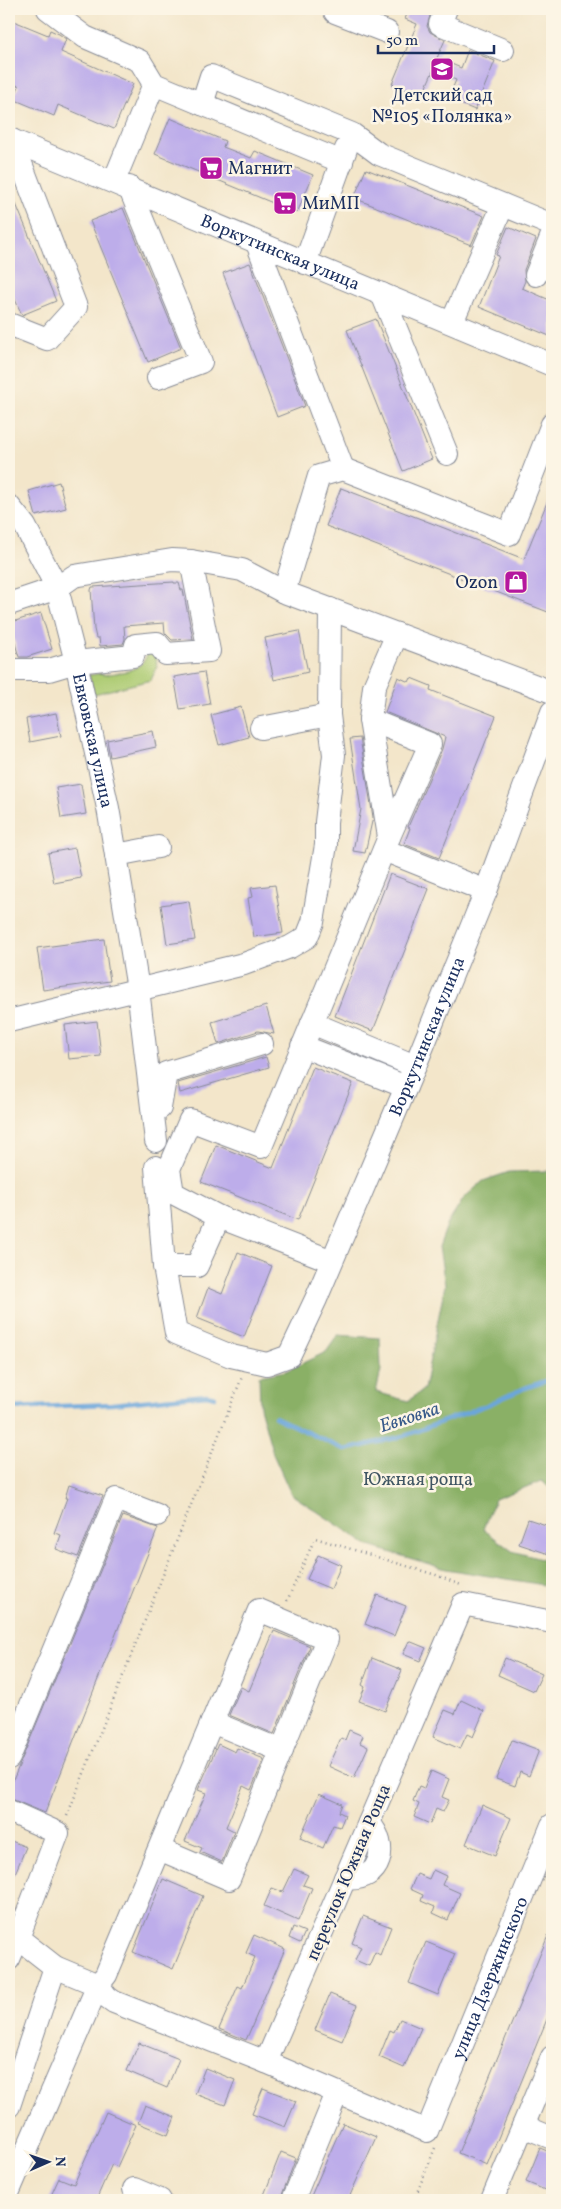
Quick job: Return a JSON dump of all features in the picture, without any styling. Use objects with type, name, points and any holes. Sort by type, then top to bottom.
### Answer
[{"type":"street","points":[[48,9],[85,37],[140,61],[154,84],[342,162]]},
{"type":"street","points":[[336,9],[335,12],[387,32]]},
{"type":"street","points":[[446,9],[440,24],[504,50]]},
{"type":"street","points":[[202,104],[212,76],[352,134],[378,154],[552,225]]},
{"type":"street","points":[[154,84],[121,184],[201,362],[158,378]]},
{"type":"street","points":[[305,263],[352,134]]},
{"type":"street","points":[[10,139],[76,307],[47,340],[10,328]]},
{"type":"street","name":"Воркутинская улица","points":[[10,139],[552,365]]},
{"type":"street","points":[[452,322],[504,205]]},
{"type":"street","points":[[536,275],[552,235]]},
{"type":"street","points":[[257,243],[343,469]]},
{"type":"street","points":[[382,294],[446,454]]},
{"type":"street","points":[[284,592],[319,476],[343,469],[509,534],[552,424]]},
{"type":"street","name":"Евковская улица","points":[[9,506],[25,526],[57,588],[76,662],[108,808],[116,855],[138,989],[156,1141]]},
{"type":"street","points":[[9,670],[50,670],[76,662],[133,656],[136,645],[157,643],[166,654],[209,651],[191,561]]},
{"type":"street","points":[[9,604],[57,588],[74,576],[157,562],[191,561],[242,570],[284,592],[552,692]]},
{"type":"street","points":[[13,1020],[244,964],[290,947],[307,937],[313,922],[326,845],[326,822],[334,755],[330,715],[330,609]]},
{"type":"street","points":[[386,843],[370,720],[374,687],[397,634]]},
{"type":"street","name":"Воркутинская улица","points":[[248,1360],[266,1364],[289,1356],[332,1261],[406,1087],[486,891],[552,712]]},
{"type":"street","points":[[261,728],[330,715]]},
{"type":"street","points":[[248,1360],[231,1356],[176,1333],[164,1266],[168,1169],[190,1120],[260,1148],[386,843],[430,744],[370,720]]},
{"type":"street","points":[[386,843],[486,891]]},
{"type":"street","points":[[116,855],[158,847]]},
{"type":"street","points":[[312,1023],[414,1066]]},
{"type":"street","points":[[166,1196],[156,1141],[166,1073],[262,1044]]},
{"type":"street","points":[[302,1046],[406,1087]]},
{"type":"street","points":[[166,1196],[332,1261]]},
{"type":"street","points":[[164,1266],[197,1266],[219,1217]]},
{"type":"street","points":[[9,1758],[116,1500],[157,1515]]},
{"type":"street","points":[[463,1604],[552,1622]]},
{"type":"street","name":"переулок Южная Роща","points":[[266,2062],[463,1604]]},
{"type":"street","points":[[9,2191],[88,2004],[98,1985],[106,1975],[158,1849],[259,1610],[328,1639],[229,1879],[158,1849]]},
{"type":"street","points":[[212,1722],[282,1751]]},
{"type":"street","points":[[9,1811],[58,1833],[9,1959]]},
{"type":"street","name":"улица Дзержинского","points":[[427,2131],[552,1825]]},
{"type":"street","points":[[18,1938],[55,1968],[98,1985],[114,2002],[266,2062],[427,2131]]},
{"type":"street","points":[[9,2106],[55,1968]]},
{"type":"street","points":[[492,2200],[523,2126],[546,2088],[552,2057]]},
{"type":"street","points":[[294,2200],[337,2093]]},
{"type":"street","points":[[523,2126],[552,2138]]},
{"type":"street","points":[[134,2189],[160,2200]]},
{"type":"path","points":[[58,1833],[67,1818],[248,1360]]},
{"type":"path","points":[[279,1618],[315,1538],[436,1574],[465,1586],[463,1604]]},
{"type":"path","points":[[414,2200],[438,2142],[427,2131]]},
{"type":"green space","points":[[155,650],[157,667],[151,680],[94,694],[89,675],[103,673],[103,675],[131,670],[142,663],[148,651]]},
{"type":"green space","name":"Южная роща","points":[[552,1169],[552,1490],[542,1481],[495,1499],[483,1529],[512,1551],[552,1562],[552,1582],[550,1586],[446,1569],[369,1546],[291,1494],[273,1454],[260,1407],[259,1376],[286,1371],[326,1352],[338,1335],[380,1338],[381,1370],[376,1392],[408,1401],[424,1389],[445,1285],[439,1247],[447,1225],[464,1198],[483,1181],[509,1172],[547,1171]]},
{"type":"building","points":[[409,9],[432,9],[427,26],[430,32],[445,40],[437,58],[461,68],[468,50],[495,61],[475,110],[448,99],[456,80],[433,71],[422,96],[392,84],[417,24],[405,19]]},
{"type":"building","points":[[9,19],[48,35],[50,30],[59,34],[66,39],[61,52],[133,84],[114,129],[58,105],[54,116],[13,99],[19,86],[9,82]]},
{"type":"building","points":[[170,118],[225,141],[223,147],[251,158],[255,151],[313,175],[297,213],[155,154]]},
{"type":"building","points":[[366,169],[484,216],[471,245],[354,198]]},
{"type":"building","points":[[9,187],[56,301],[22,315],[9,286]]},
{"type":"building","points":[[123,208],[181,348],[148,362],[90,221]]},
{"type":"building","points":[[508,227],[536,239],[524,270],[525,281],[522,288],[552,301],[552,337],[479,307],[499,256],[496,255]]},
{"type":"building","points":[[250,263],[305,406],[277,417],[223,273]]},
{"type":"building","points":[[376,319],[432,459],[403,471],[347,330]]},
{"type":"building","points":[[59,482],[66,508],[36,516],[29,491]]},
{"type":"building","points":[[341,488],[524,559],[552,490],[552,601],[548,612],[326,526]]},
{"type":"building","points":[[179,583],[181,590],[183,590],[193,639],[172,640],[165,633],[164,623],[124,626],[125,639],[123,644],[100,646],[99,638],[96,638],[94,629],[92,587]]},
{"type":"building","points":[[41,613],[52,649],[27,657],[19,657],[9,623]]},
{"type":"building","points":[[299,631],[308,672],[274,680],[265,638]]},
{"type":"building","points":[[204,672],[210,704],[180,709],[174,677]]},
{"type":"building","points":[[398,677],[409,682],[411,678],[431,686],[430,690],[496,716],[439,858],[404,844],[410,828],[408,827],[442,749],[445,737],[385,712]]},
{"type":"building","points":[[241,707],[249,737],[219,745],[211,715]]},
{"type":"building","points":[[56,713],[61,736],[30,742],[26,719]]},
{"type":"building","points":[[153,731],[156,747],[110,757],[107,740]]},
{"type":"building","points":[[360,738],[373,817],[365,853],[353,851],[361,809],[350,739]]},
{"type":"building","points":[[81,784],[86,814],[61,818],[56,788]]},
{"type":"building","points":[[75,848],[81,878],[54,883],[48,853]]},
{"type":"building","points":[[390,874],[429,889],[373,1031],[335,1016]]},
{"type":"building","points":[[275,885],[283,933],[254,937],[248,898],[253,897],[251,888]]},
{"type":"building","points":[[189,901],[195,940],[167,944],[161,905]]},
{"type":"building","points":[[104,939],[110,981],[43,990],[37,948]]},
{"type":"building","points":[[266,1006],[274,1034],[258,1031],[218,1044],[212,1022]]},
{"type":"building","points":[[97,1021],[101,1056],[69,1059],[65,1025]]},
{"type":"building","points":[[266,1057],[269,1067],[180,1093],[178,1083]]},
{"type":"building","points":[[313,1067],[353,1083],[298,1220],[201,1182],[216,1145],[273,1168]]},
{"type":"building","points":[[238,1252],[272,1266],[244,1337],[197,1318],[208,1288],[222,1294]]},
{"type":"building","points":[[69,1485],[103,1496],[78,1557],[56,1549],[61,1535],[54,1533],[67,1498],[65,1498]]},
{"type":"building","points":[[123,1516],[158,1528],[45,1813],[9,1798],[9,1790]]},
{"type":"building","points":[[528,1519],[552,1527],[552,1555],[519,1544]]},
{"type":"building","points":[[318,1555],[341,1565],[331,1589],[307,1579]]},
{"type":"building","points":[[377,1595],[406,1606],[394,1636],[365,1624]]},
{"type":"building","points":[[274,1631],[310,1646],[274,1734],[229,1715],[241,1687],[249,1691]]},
{"type":"building","points":[[409,1641],[426,1648],[420,1661],[403,1654]]},
{"type":"building","points":[[372,1658],[402,1670],[385,1711],[359,1701],[365,1687],[362,1685]]},
{"type":"building","points":[[505,1658],[542,1674],[534,1691],[498,1675]]},
{"type":"building","points":[[461,1700],[484,1711],[473,1737],[467,1734],[460,1749],[433,1737],[445,1710],[455,1714]]},
{"type":"building","points":[[349,1730],[363,1736],[360,1743],[368,1747],[354,1778],[328,1766],[341,1738],[345,1740]]},
{"type":"building","points":[[512,1740],[539,1750],[529,1776],[520,1772],[515,1786],[496,1779]]},
{"type":"building","points":[[218,1744],[235,1752],[237,1748],[264,1759],[251,1790],[243,1786],[226,1827],[234,1831],[222,1862],[200,1852],[202,1848],[185,1841],[206,1793],[198,1790]]},
{"type":"building","points":[[431,1771],[449,1779],[442,1797],[449,1800],[443,1812],[436,1809],[430,1824],[414,1817],[419,1804],[413,1801],[419,1786],[424,1788]]},
{"type":"building","points":[[319,1794],[342,1804],[339,1812],[345,1815],[340,1827],[333,1825],[323,1848],[300,1838]]},
{"type":"building","points":[[482,1805],[511,1818],[495,1856],[466,1844]]},
{"type":"building","points":[[9,1840],[26,1847],[9,1888]]},
{"type":"building","points":[[294,1869],[308,1875],[303,1885],[312,1888],[298,1921],[264,1906],[272,1888],[283,1892]]},
{"type":"building","points":[[433,1870],[446,1876],[442,1885],[460,1893],[448,1920],[433,1913],[435,1907],[421,1901],[423,1895],[410,1889],[417,1874],[429,1879]]},
{"type":"building","points":[[163,1879],[203,1896],[173,1969],[133,1952]]},
{"type":"building","points":[[363,1916],[391,1927],[380,1955],[375,1952],[369,1966],[355,1960],[361,1947],[352,1943]]},
{"type":"building","points":[[552,1926],[552,2007],[487,2165],[458,2153]]},
{"type":"building","points":[[293,1927],[305,1932],[300,1943],[289,1938]]},
{"type":"building","points":[[254,1935],[285,1949],[246,2040],[219,2029],[238,1986],[242,1988],[255,1957],[246,1953]]},
{"type":"building","points":[[426,1942],[455,1954],[438,1995],[409,1983]]},
{"type":"building","points":[[330,1994],[357,2005],[342,2041],[315,2030]]},
{"type":"building","points":[[400,2019],[421,2028],[404,2068],[379,2057],[390,2030],[394,2032]]},
{"type":"building","points":[[139,2043],[179,2059],[167,2088],[127,2071]]},
{"type":"building","points":[[205,2068],[235,2080],[225,2105],[195,2094]]},
{"type":"building","points":[[263,2088],[296,2101],[285,2127],[252,2114]]},
{"type":"building","points":[[145,2105],[175,2117],[168,2135],[138,2123]]},
{"type":"building","points":[[106,2112],[136,2125],[117,2167],[112,2164],[96,2200],[49,2200],[59,2178],[74,2184]]},
{"type":"building","points":[[343,2123],[376,2137],[348,2200],[320,2200],[311,2196]]},
{"type":"building","points":[[540,2148],[552,2153],[552,2193],[526,2182]]},
{"type":"building","points":[[281,2152],[296,2158],[280,2200],[262,2200]]},
{"type":"waterway","name":"Евковка","points":[[275,1417],[345,1450],[404,1436],[552,1379]]},
{"type":"waterway","name":"Евковка","points":[[9,1408],[112,1404],[207,1395],[215,1397]]},
{"type":"place","name":"Детский сад №105 «Полянка»","points":[[442,69]]},
{"type":"place","name":"Магнит","points":[[211,168]]},
{"type":"place","name":"МиМП","points":[[285,203]]},
{"type":"place","name":"Ozon","points":[[516,582]]}]
